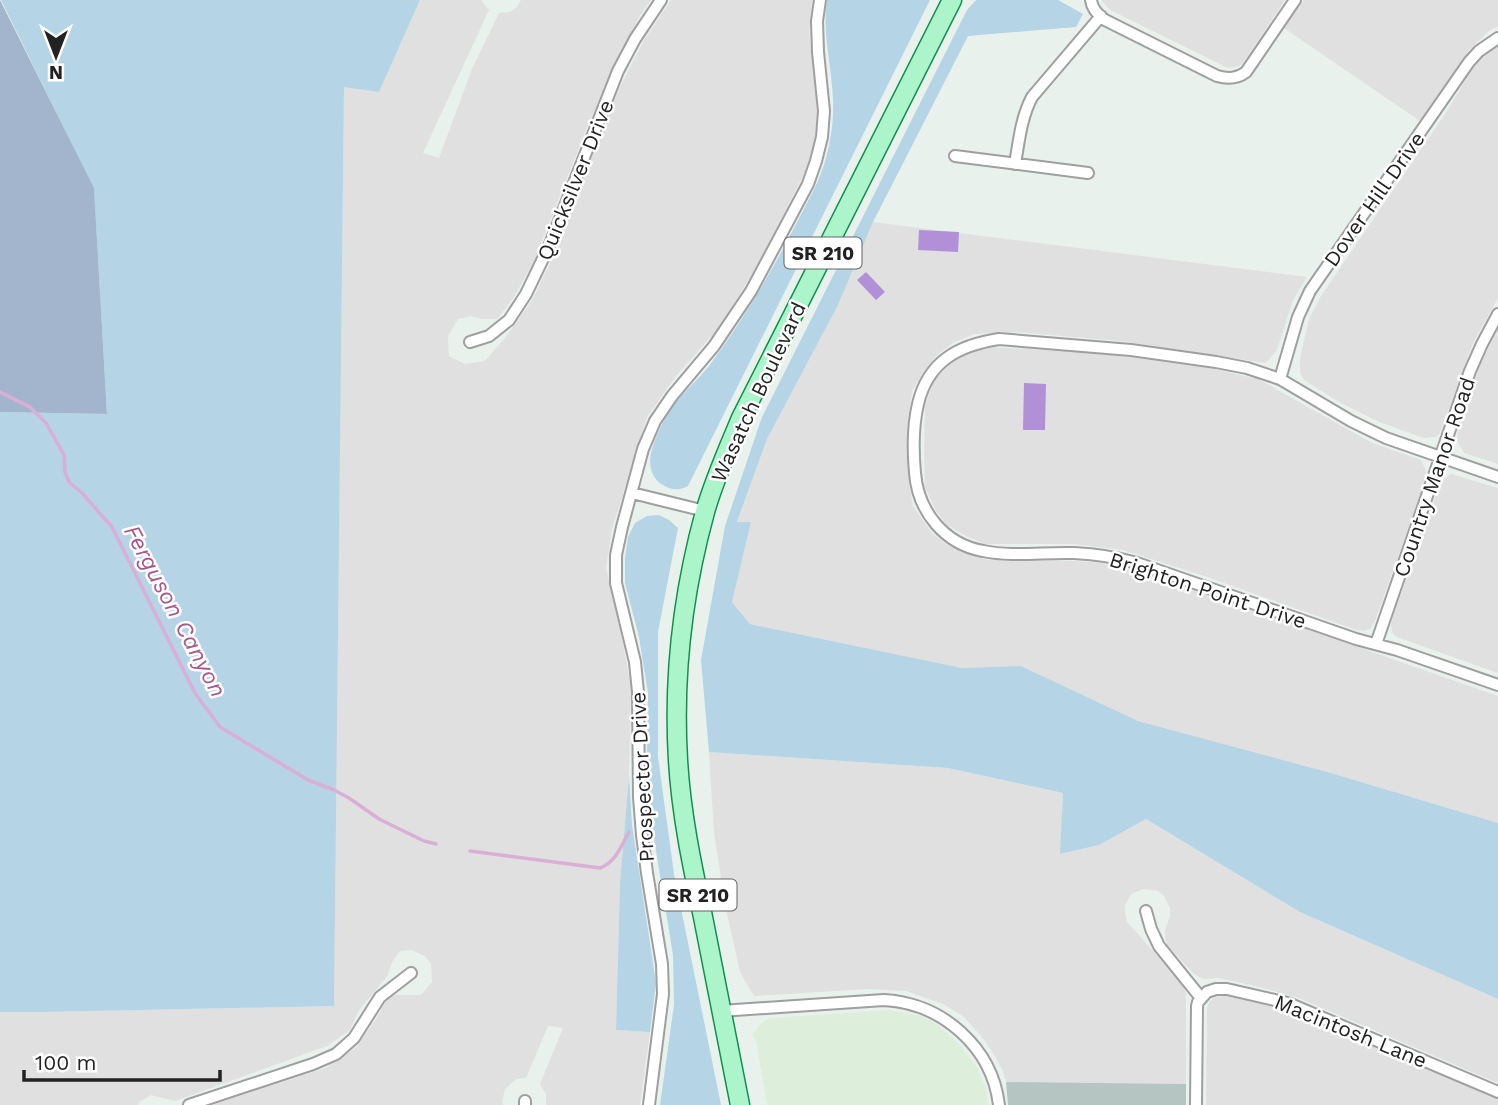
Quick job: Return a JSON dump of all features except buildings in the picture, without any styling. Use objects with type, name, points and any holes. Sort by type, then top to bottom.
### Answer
[{"type":"main road","name":"Wasatch Boulevard","points":[[740,1105],[687,835],[679,778],[678,671],[690,579],[705,511],[741,418],[952,0]]},
{"type":"street","name":"Quicksilver Drive","points":[[470,342],[489,335],[509,320],[526,294],[550,244],[618,71],[661,0]]},
{"type":"street","name":"Prospector Drive","points":[[649,1105],[663,994],[662,964],[642,835],[635,662],[616,583],[616,555],[643,449],[655,421],[714,346],[751,291],[808,184],[822,137],[824,111],[818,52],[817,21],[820,0]]},
{"type":"street","points":[[1092,2],[1097,14],[1217,76],[1233,78],[1241,76],[1251,66],[1295,0]]},
{"type":"street","points":[[1015,164],[1021,127],[1032,97],[1101,16]]},
{"type":"street","name":"Dover Hill Drive","points":[[1280,379],[1298,317],[1310,291],[1469,62],[1498,37]]},
{"type":"street","points":[[955,156],[1088,173]]},
{"type":"street","name":"Country Manor Road","points":[[1376,644],[1470,370],[1498,314]]},
{"type":"street","name":"Brighton Point Drive","points":[[1498,477],[1385,438],[1350,421],[1280,379],[1247,368],[1131,350],[999,339],[978,342],[958,349],[941,362],[922,389],[916,414],[916,485],[922,505],[949,537],[964,545],[997,553],[1073,553],[1116,557],[1498,685]]},
{"type":"street","points":[[632,493],[705,511]]},
{"type":"street","points":[[1146,911],[1159,946],[1201,998],[1196,1016],[1196,1105]]},
{"type":"street","points":[[189,1105],[336,1054],[354,1038],[380,997],[411,973]]},
{"type":"street","name":"Macintosh Lane","points":[[1201,998],[1207,992],[1227,989],[1288,1003],[1498,1092]]},
{"type":"street","points":[[721,1011],[884,1000],[900,1001],[929,1010],[953,1025],[985,1061],[995,1085],[999,1105]]},
{"type":"shaded area","points":[[0,0],[94,188],[107,414],[0,412]]},
{"type":"shaded area","points":[[1,0],[420,0],[379,92],[344,87],[334,1006],[0,1012],[0,412],[107,414],[94,189]]},
{"type":"shaded area","points":[[420,0],[481,0],[489,10],[423,153],[439,158],[472,69],[499,13],[510,12],[521,0],[651,0],[639,17],[589,123],[534,261],[514,297],[497,319],[471,316],[458,319],[448,336],[449,356],[465,364],[485,361],[533,299],[619,89],[644,40],[671,0],[812,0],[809,34],[817,116],[814,142],[806,170],[760,261],[718,329],[676,376],[647,417],[612,529],[606,568],[631,687],[629,775],[620,883],[616,1030],[650,1032],[640,1105],[546,1105],[546,1094],[540,1084],[563,1028],[548,1026],[526,1078],[516,1079],[505,1089],[503,1105],[212,1105],[326,1068],[357,1047],[387,999],[395,995],[421,995],[432,982],[431,964],[426,957],[412,950],[400,951],[392,962],[388,975],[359,1010],[350,1030],[327,1046],[175,1101],[151,1095],[138,1105],[0,1105],[0,1012],[334,1006],[344,86],[379,92]]},
{"type":"shaded area","points":[[827,0],[930,0],[688,486],[669,488],[656,479],[651,467],[651,453],[660,428],[678,400],[709,366],[754,300],[813,192],[823,168],[831,135],[833,109],[826,25]]},
{"type":"shaded area","points":[[976,0],[1058,0],[1083,14],[1076,27],[968,36],[873,222],[838,305],[767,439],[737,522],[751,522],[732,602],[750,624],[962,668],[1021,666],[1138,721],[1331,773],[1498,823],[1498,999],[1300,912],[1146,819],[1099,845],[1060,854],[1063,793],[948,768],[709,752],[701,660],[725,526],[762,417],[967,10]]},
{"type":"shaded area","points":[[1101,0],[1285,0],[1245,60],[1239,66],[1228,68],[1110,10]]},
{"type":"shaded area","points":[[1304,0],[1498,0],[1498,26],[1469,50],[1420,121],[1284,28]]},
{"type":"shaded area","points":[[1498,46],[1498,298],[1473,343],[1440,433],[1435,437],[1423,438],[1377,421],[1309,383],[1303,379],[1300,372],[1300,358],[1309,319],[1321,296],[1445,114],[1473,68],[1488,52]]},
{"type":"shaded area","points":[[873,222],[1307,277],[1293,300],[1277,350],[1266,363],[1121,341],[1015,332],[974,334],[954,342],[937,355],[912,391],[908,420],[909,484],[913,506],[931,532],[947,545],[965,553],[988,560],[1101,563],[1143,572],[1498,696],[1498,823],[1331,773],[1138,721],[1021,666],[962,668],[750,624],[732,602],[751,522],[737,523],[767,439],[838,305]]},
{"type":"shaded area","points":[[919,230],[959,232],[958,252],[918,250]]},
{"type":"shaded area","points":[[866,272],[885,292],[876,300],[857,280]]},
{"type":"shaded area","points":[[1498,330],[1498,464],[1464,453],[1457,441],[1479,367]]},
{"type":"shaded area","points":[[987,347],[1136,358],[1214,369],[1258,379],[1372,443],[1421,460],[1426,471],[1423,487],[1370,629],[1354,629],[1123,550],[1073,544],[986,544],[947,525],[936,511],[925,487],[925,406],[934,381],[949,365],[970,351]]},
{"type":"shaded area","points":[[1024,383],[1046,384],[1045,430],[1023,430]]},
{"type":"shaded area","points":[[1451,474],[1498,488],[1498,673],[1393,634],[1393,617],[1441,481]]},
{"type":"shaded area","points":[[659,515],[678,528],[658,632],[658,757],[674,874],[721,1105],[660,1105],[674,1005],[673,955],[653,832],[647,753],[648,693],[639,637],[625,583],[628,537],[635,523],[647,516]]},
{"type":"shaded area","points":[[709,752],[948,768],[1063,793],[1061,854],[1099,845],[1146,819],[1300,912],[1498,999],[1498,1083],[1296,997],[1218,978],[1204,979],[1197,976],[1168,946],[1165,930],[1170,908],[1164,896],[1158,891],[1144,889],[1131,894],[1125,905],[1125,913],[1127,922],[1182,983],[1186,994],[1186,1084],[1006,1082],[992,1051],[963,1016],[943,1004],[906,991],[869,989],[754,996],[740,972],[726,909],[714,833]]},
{"type":"shaded area","points":[[629,775],[632,825],[656,983],[650,1032],[616,1030],[620,883]]},
{"type":"shaded area","points":[[1225,996],[1286,1010],[1498,1100],[1498,1105],[1206,1105],[1207,1008],[1210,1001],[1216,997]]},
{"type":"shaded area","points":[[889,1010],[922,1016],[939,1026],[959,1044],[976,1066],[986,1088],[988,1105],[767,1105],[756,1041],[752,1035],[759,1025],[769,1018]]},
{"type":"shaded area","points":[[1006,1082],[1186,1084],[1186,1105],[1008,1105]]},
{"type":"waterway","name":"Ferguson Canyon","points":[[0,392],[30,407],[46,423],[64,455],[65,472],[69,482],[112,527],[195,693],[220,727],[308,780],[349,798],[379,819],[436,844]]},
{"type":"waterway","name":"Ferguson Canyon","points":[[470,851],[600,868],[614,858],[629,832]]}]
